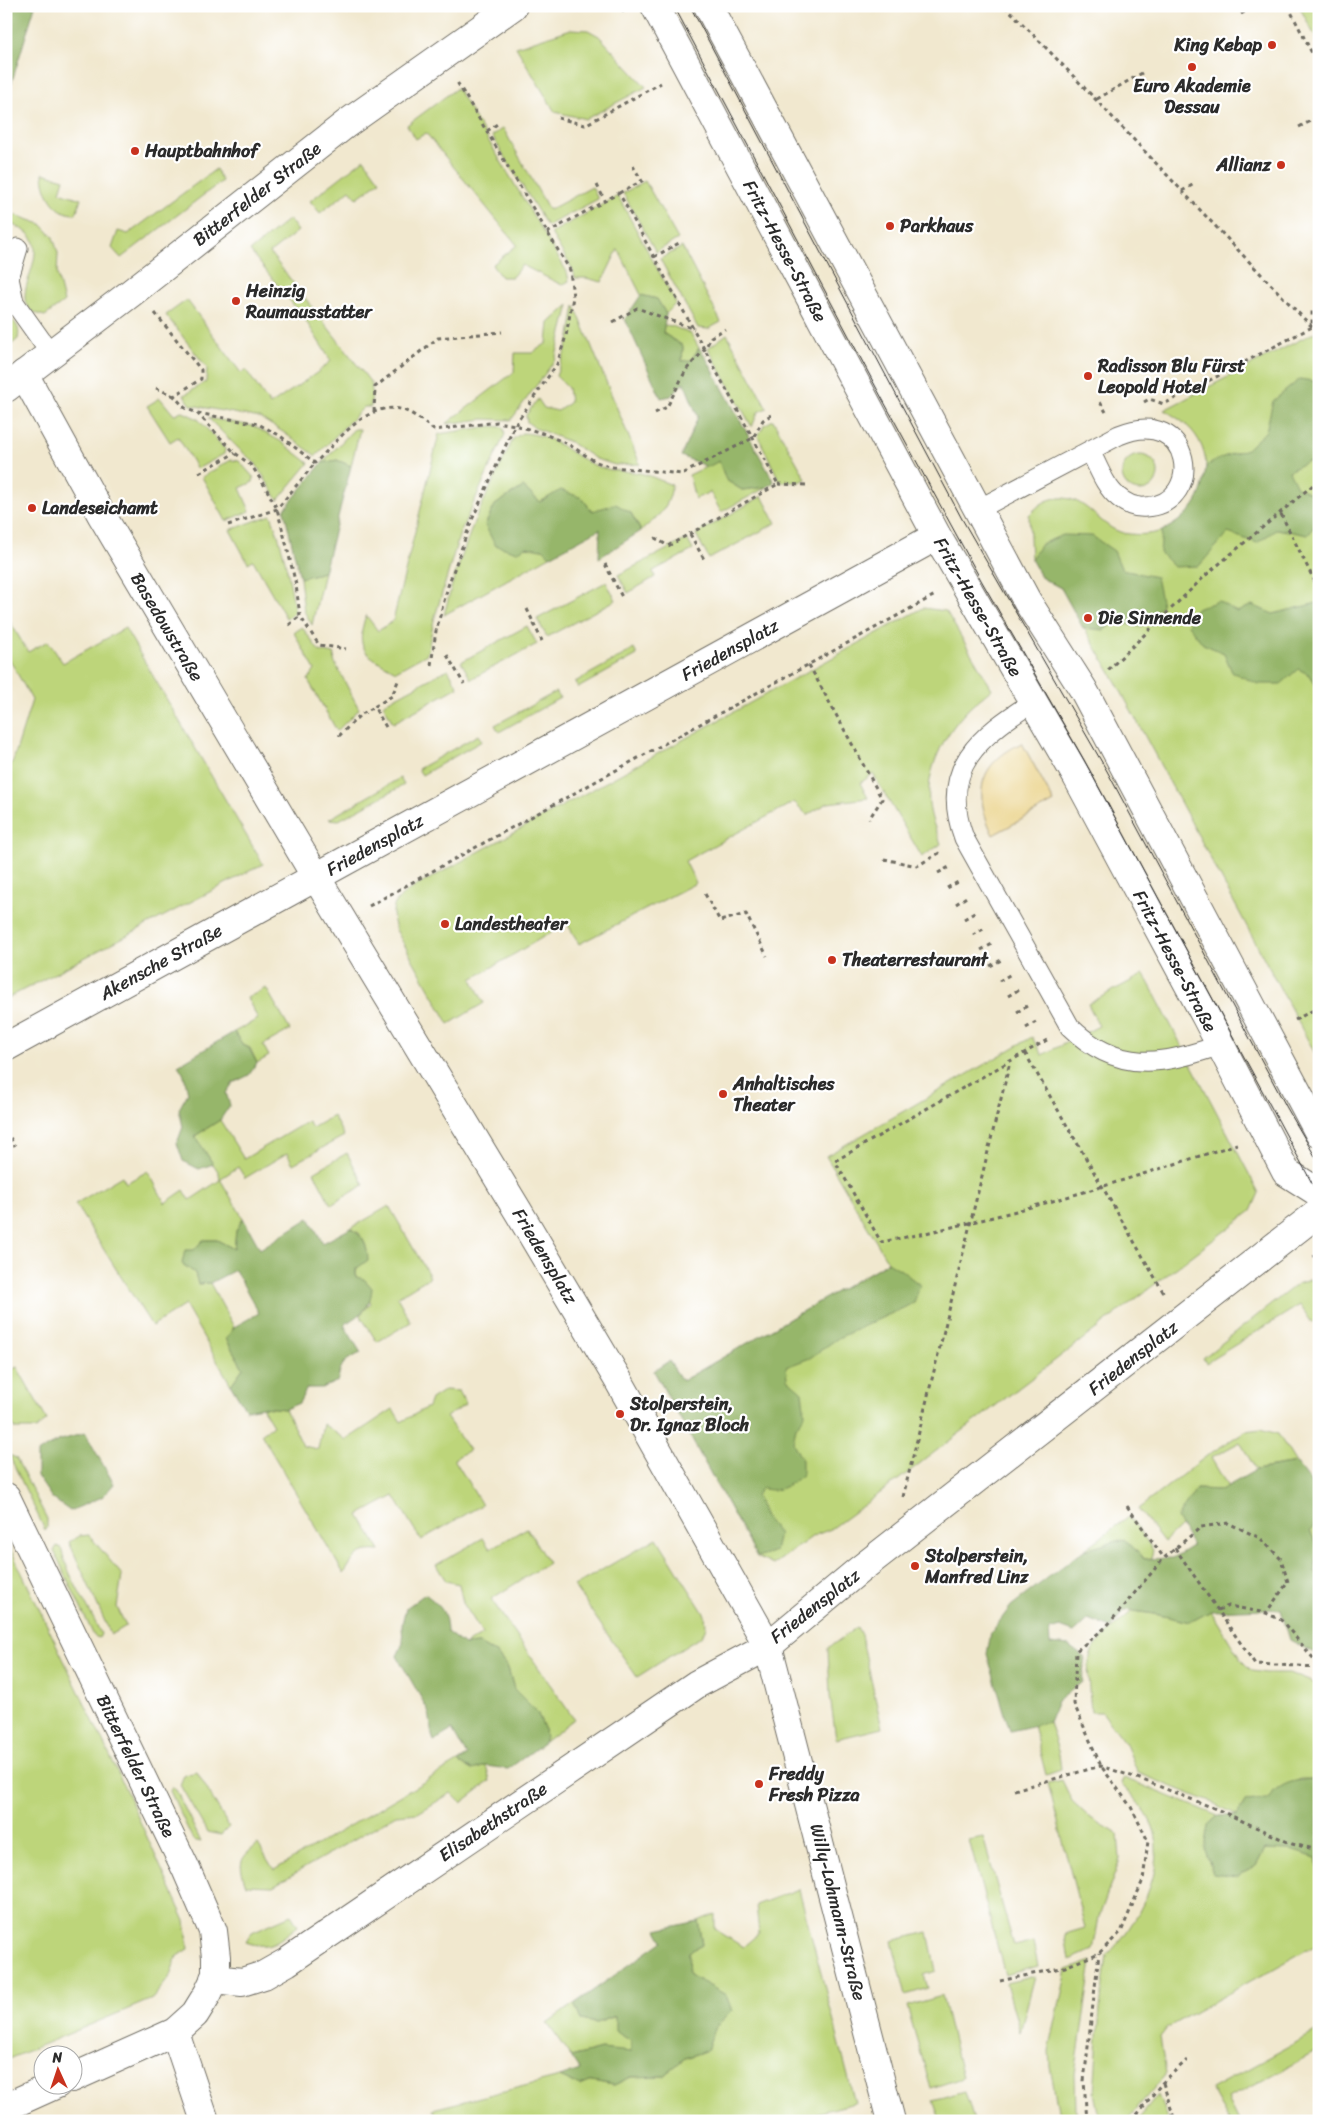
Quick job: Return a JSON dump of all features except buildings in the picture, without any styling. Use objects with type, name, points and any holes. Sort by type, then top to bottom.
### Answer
[{"type":"street","name":"Bitterfelder Straße","points":[[15,381],[136,289],[346,124],[513,6]]},
{"type":"street","name":"Fritz-Hesse-Straße","points":[[655,6],[937,536],[1077,777],[1286,1172],[1319,1193]]},
{"type":"street","points":[[708,6],[977,510],[1027,601],[1083,689],[1319,1133]]},
{"type":"street","name":"Basedowstraße","points":[[15,381],[100,514],[316,877]]},
{"type":"street","name":"Friedensplatz","points":[[937,536],[316,877],[602,1353],[768,1646],[858,1571],[1319,1212]]},
{"type":"street","name":"Akensche Straße","points":[[6,1047],[316,877]]},
{"type":"street","name":"Bitterfelder Straße","points":[[6,1497],[208,1916],[213,1931],[216,1957],[214,1979],[195,2014],[175,2032]]},
{"type":"street","name":"Elisabethstraße","points":[[214,1979],[242,1982],[264,1974],[287,1962],[697,1684],[768,1646]]},
{"type":"street","name":"Willy-Lohmann-Straße","points":[[768,1646],[891,2121]]},
{"type":"street","points":[[82,2074],[175,2032],[205,2121]]},
{"type":"street","points":[[6,2107],[35,2094]]},
{"type":"lane","points":[[18,248],[9,278],[14,302],[50,354]]},
{"type":"lane","points":[[977,510],[1128,431],[1141,428],[1154,428],[1167,434],[1177,443],[1183,455],[1185,468],[1182,482],[1176,493],[1165,502],[1153,507],[1127,504],[1109,486],[1090,451]]},
{"type":"lane","points":[[1033,702],[984,738],[963,765],[959,774],[956,809],[964,838],[1070,1027],[1081,1038],[1117,1058],[1147,1062],[1181,1058],[1220,1045]]},
{"type":"path","points":[[1006,6],[1096,99],[1271,287],[1319,334]]},
{"type":"path","points":[[1241,14],[1255,6]]},
{"type":"path","points":[[1288,6],[1319,67]]},
{"type":"path","points":[[430,664],[436,631],[451,577],[471,522],[515,425],[557,364],[566,336],[573,297],[570,270],[459,85],[439,57]]},
{"type":"path","points":[[1096,99],[1142,73]]},
{"type":"path","points":[[558,118],[585,125],[662,83]]},
{"type":"path","points":[[1299,127],[1319,117]]},
{"type":"path","points":[[487,131],[500,122]]},
{"type":"path","points":[[547,233],[642,181],[633,166]]},
{"type":"path","points":[[1182,191],[1194,184]]},
{"type":"path","points":[[597,185],[605,201]]},
{"type":"path","points":[[619,193],[778,484]]},
{"type":"path","points":[[654,257],[679,243]]},
{"type":"path","points":[[136,289],[201,370],[201,379],[174,396]]},
{"type":"path","points":[[1312,327],[1312,310],[1319,306]]},
{"type":"path","points":[[613,322],[637,308],[694,329]]},
{"type":"path","points":[[1142,403],[1149,398],[1164,404],[1312,327]]},
{"type":"path","points":[[655,413],[667,407],[686,370],[705,349],[710,337],[725,329]]},
{"type":"path","points":[[374,412],[375,387],[438,338],[502,332]]},
{"type":"path","points":[[156,388],[174,396],[185,408],[197,413],[258,424],[279,435],[315,463]]},
{"type":"path","points":[[1100,402],[1107,415]]},
{"type":"path","points":[[228,525],[277,509],[315,463],[363,416],[388,408],[408,412],[434,430],[497,422],[515,425],[542,432],[568,444],[596,462],[605,465],[682,474],[753,438],[763,420],[771,415]]},
{"type":"path","points":[[197,413],[235,453],[252,466],[277,509],[296,585],[300,616],[319,645],[346,649]]},
{"type":"path","points":[[199,473],[235,453]]},
{"type":"path","points":[[1083,689],[1114,665],[1206,576],[1319,480]]},
{"type":"path","points":[[652,536],[668,546],[778,484],[809,485]]},
{"type":"path","points":[[1281,514],[1319,590]]},
{"type":"path","points":[[690,534],[705,561]]},
{"type":"path","points":[[605,564],[622,597]]},
{"type":"path","points":[[342,921],[940,592]]},
{"type":"path","points":[[527,609],[542,640]]},
{"type":"path","points":[[289,625],[300,616]]},
{"type":"path","points":[[447,655],[464,684]]},
{"type":"path","points":[[809,665],[882,799],[870,819]]},
{"type":"path","points":[[339,736],[359,716],[392,696],[398,681]]},
{"type":"path","points":[[374,706],[386,727]]},
{"type":"path","points":[[884,859],[917,866],[945,849]]},
{"type":"path","points":[[705,894],[720,921],[746,914],[766,956]]},
{"type":"path","points":[[1052,1038],[835,1160],[881,1242],[970,1223],[1103,1187],[1266,1134]]},
{"type":"path","points":[[1025,1053],[1180,1321]]},
{"type":"path","points":[[902,1499],[1010,1062]]},
{"type":"path","points":[[6,1131],[15,1146]]},
{"type":"path","points":[[1127,1506],[1164,1558]]},
{"type":"path","points":[[1000,1981],[1065,1967],[1099,1953],[1121,1932],[1143,1880],[1148,1841],[1131,1808],[1102,1766],[1074,1704],[1076,1651],[1106,1627],[1174,1548],[1201,1527],[1228,1523],[1260,1538],[1281,1559],[1288,1582],[1266,1613]]},
{"type":"path","points":[[1174,1548],[1255,1664],[1319,1666]]},
{"type":"path","points":[[1218,1610],[1229,1606],[1266,1613],[1280,1620],[1319,1666]]},
{"type":"path","points":[[1014,1790],[1102,1766],[1221,1811],[1292,1844],[1319,1850]]},
{"type":"path","points":[[1087,2121],[1084,2081],[1099,1953]]},
{"type":"path","points":[[1132,2121],[1162,2083],[1187,2060]]},
{"type":"path","points":[[1162,2083],[1175,2121]]},
{"type":"green space","points":[[8,6],[35,6],[6,101],[6,12]]},
{"type":"green space","points":[[1299,6],[1319,6],[1319,44]]},
{"type":"green space","points":[[571,29],[588,30],[599,36],[646,87],[586,119],[555,112],[516,47]]},
{"type":"green space","points":[[457,88],[567,272],[569,281],[562,285],[522,265],[512,277],[501,277],[492,265],[517,245],[426,133],[416,139],[407,125]]},
{"type":"green space","points":[[503,128],[549,210],[592,187],[598,199],[547,226],[492,136]]},
{"type":"green space","points":[[364,159],[380,181],[357,198],[350,190],[320,213],[310,201]]},
{"type":"green space","points":[[216,169],[222,181],[121,258],[112,248],[118,231],[128,234]]},
{"type":"green space","points":[[43,173],[64,179],[60,192],[81,199],[76,214],[62,210],[51,200],[45,187]]},
{"type":"green space","points":[[645,181],[678,239],[656,252],[623,193]]},
{"type":"green space","points":[[618,196],[676,303],[666,314],[657,299],[641,295],[618,249],[602,282],[586,278],[575,278],[573,270],[551,233]]},
{"type":"green space","points":[[6,212],[41,224],[53,237],[58,253],[57,274],[64,302],[45,316],[32,311],[26,304],[27,283],[34,260],[35,248],[32,238],[24,230],[6,222]]},
{"type":"green space","points":[[289,219],[298,231],[270,253],[372,384],[371,407],[364,407],[316,456],[260,418],[191,405],[184,395],[206,382],[207,368],[166,315],[187,300],[241,373],[246,370],[270,405],[318,372],[331,361],[304,318],[250,251]]},
{"type":"green space","points":[[682,247],[721,322],[708,329],[698,328],[660,259]]},
{"type":"green space","points":[[641,295],[657,299],[666,314],[663,333],[683,346],[682,361],[691,360],[699,348],[705,356],[774,482],[767,487],[742,490],[726,480],[719,461],[708,467],[681,456],[698,417],[684,382],[671,396],[661,398],[625,319]]},
{"type":"green space","points":[[569,305],[555,360],[511,420],[483,419],[446,424],[514,372],[515,353],[532,353],[547,343],[549,323]]},
{"type":"green space","points":[[575,306],[640,464],[615,465],[596,459],[570,442],[535,428],[527,422],[526,415],[538,399],[544,408],[558,411],[570,402],[568,388],[556,376],[569,341]]},
{"type":"green space","points":[[9,318],[18,327],[19,335],[18,339],[6,349],[6,319]]},
{"type":"green space","points":[[664,325],[672,326],[691,334],[699,348],[691,360],[682,361],[683,346],[663,333]]},
{"type":"green space","points":[[1319,330],[1319,1061],[1116,682],[1061,588],[1042,578],[1031,559],[1029,515],[1045,501],[1058,498],[1076,501],[1120,532],[1152,533],[1174,526],[1193,508],[1200,497],[1206,472],[1205,460],[1202,447],[1191,430],[1164,410]]},
{"type":"green space","points":[[727,334],[767,408],[758,412],[752,427],[708,348]]},
{"type":"green space","points":[[1300,379],[1319,382],[1319,460],[1306,462],[1289,471],[1297,487],[1314,495],[1319,512],[1316,525],[1308,535],[1277,529],[1257,543],[1228,533],[1199,566],[1174,567],[1160,553],[1162,531],[1181,519],[1194,505],[1202,488],[1206,466],[1223,457],[1247,449],[1266,431],[1273,401]]},
{"type":"green space","points":[[160,398],[174,415],[181,411],[198,419],[225,449],[224,454],[197,469],[178,437],[170,442],[147,406]]},
{"type":"green space","points":[[208,418],[253,426],[280,441],[309,463],[278,500],[256,464]]},
{"type":"green space","points":[[773,420],[806,479],[800,482],[780,482],[758,436],[764,425]]},
{"type":"green space","points":[[491,426],[503,427],[505,434],[460,533],[434,620],[427,654],[396,671],[377,661],[365,650],[361,637],[366,615],[378,631],[393,621],[439,434]]},
{"type":"green space","points":[[354,429],[360,429],[351,466],[337,460],[322,463]]},
{"type":"green space","points":[[522,433],[533,434],[552,440],[594,465],[611,470],[643,474],[672,485],[671,493],[662,511],[641,531],[631,513],[592,511],[582,498],[540,503],[523,487],[495,505],[525,547],[543,549],[550,556],[444,615],[453,581],[474,522],[513,439]]},
{"type":"green space","points":[[1140,455],[1152,461],[1158,473],[1152,485],[1140,491],[1128,485],[1122,473],[1128,461]]},
{"type":"green space","points":[[231,460],[239,461],[254,478],[253,482],[240,488],[250,511],[226,521],[202,477]]},
{"type":"green space","points":[[337,460],[351,466],[324,572],[300,578],[284,510],[322,463]]},
{"type":"green space","points":[[719,461],[726,480],[742,490],[767,487],[721,512],[710,492],[695,499],[689,475]]},
{"type":"green space","points":[[523,487],[540,502],[561,490],[582,498],[592,511],[616,504],[631,513],[641,531],[599,558],[600,529],[550,556],[543,549],[525,547],[517,552],[495,545],[485,525],[495,505]]},
{"type":"green space","points":[[762,496],[776,523],[709,559],[696,534]]},
{"type":"green space","points":[[271,515],[286,563],[295,613],[286,618],[253,560],[248,563],[230,530]]},
{"type":"green space","points":[[1063,535],[1092,536],[1114,551],[1122,570],[1156,577],[1162,605],[1141,627],[1116,622],[1104,630],[1083,628],[1061,588],[1042,578],[1031,559],[1041,544]]},
{"type":"green space","points":[[687,539],[693,550],[653,571],[655,577],[628,593],[618,575]]},
{"type":"green space","points":[[324,572],[312,625],[304,611],[300,578]]},
{"type":"green space","points":[[606,582],[616,600],[547,637],[537,619]]},
{"type":"green space","points":[[1218,601],[1237,612],[1252,605],[1273,614],[1317,603],[1319,605],[1319,691],[1310,675],[1298,669],[1281,684],[1258,684],[1232,672],[1224,653],[1203,644],[1188,625],[1194,610]]},
{"type":"green space","points":[[923,608],[946,611],[992,689],[970,708],[955,725],[940,748],[935,761],[929,788],[929,802],[932,819],[941,844],[922,857],[873,774],[860,783],[868,798],[828,803],[807,815],[794,802],[685,861],[696,883],[579,944],[567,923],[472,979],[484,1003],[449,1024],[396,930],[393,911],[396,902],[400,898],[411,889]]},
{"type":"green space","points":[[6,615],[28,652],[48,641],[63,663],[125,628],[263,864],[6,999],[6,769],[13,761],[32,700],[6,653]]},
{"type":"green space","points":[[527,626],[537,644],[471,679],[461,662]]},
{"type":"green space","points":[[302,627],[319,651],[335,654],[334,661],[359,709],[337,731],[308,680],[315,670],[294,633]]},
{"type":"green space","points":[[634,649],[637,655],[578,688],[575,682]]},
{"type":"green space","points":[[448,669],[458,687],[393,723],[383,704]]},
{"type":"green space","points":[[556,692],[560,698],[499,732],[495,725]]},
{"type":"green space","points":[[478,735],[482,741],[422,775],[418,769]]},
{"type":"green space","points":[[400,778],[404,785],[339,820],[329,819]]},
{"type":"green space","points":[[1144,974],[1259,1193],[1251,1211],[831,1529],[813,1536],[773,1565],[757,1557],[654,1371],[669,1361],[682,1381],[888,1262],[826,1156],[1032,1037],[1042,1055],[1099,1026],[1088,1004]]},
{"type":"green space","points":[[266,988],[290,1030],[263,1045],[269,1056],[257,1063],[250,1048],[243,1045],[234,1032],[258,1019],[247,998]]},
{"type":"green space","points":[[234,1032],[243,1045],[249,1048],[257,1063],[249,1075],[233,1083],[226,1093],[230,1105],[220,1120],[195,1136],[213,1164],[199,1169],[183,1161],[177,1143],[183,1127],[179,1109],[188,1093],[184,1075],[178,1065]]},
{"type":"green space","points":[[333,1116],[344,1136],[293,1164],[287,1153],[245,1178],[238,1167],[220,1179],[243,1218],[236,1231],[234,1249],[217,1240],[203,1240],[183,1264],[195,1273],[198,1284],[210,1283],[234,1327],[226,1339],[243,1368],[231,1385],[185,1305],[152,1326],[75,1204],[122,1176],[126,1183],[148,1171],[165,1203],[184,1190],[190,1200],[220,1180],[219,1173],[195,1136],[220,1120],[244,1159],[308,1121],[312,1128]]},
{"type":"green space","points":[[347,1153],[364,1185],[331,1205],[314,1172]]},
{"type":"green space","points":[[389,1206],[430,1277],[397,1297],[411,1322],[377,1342],[360,1315],[371,1303],[356,1277],[360,1234],[351,1228]]},
{"type":"green space","points":[[243,1218],[260,1249],[309,1218],[323,1243],[351,1228],[362,1238],[367,1250],[368,1260],[356,1269],[356,1277],[364,1279],[372,1288],[371,1295],[364,1310],[344,1325],[361,1353],[344,1363],[340,1370],[338,1381],[322,1388],[307,1388],[299,1403],[285,1409],[262,1407],[246,1410],[231,1385],[243,1368],[226,1339],[234,1327],[259,1313],[235,1270],[210,1283],[198,1284],[195,1273],[182,1264],[185,1250],[194,1250],[203,1240],[217,1240],[234,1249],[236,1231]]},
{"type":"green space","points":[[888,1262],[920,1285],[914,1303],[838,1338],[810,1358],[786,1367],[787,1379],[802,1392],[805,1415],[796,1427],[793,1443],[802,1460],[802,1475],[788,1485],[778,1489],[768,1490],[762,1488],[756,1495],[765,1517],[779,1534],[775,1551],[757,1557],[654,1371],[669,1361],[682,1381]]},
{"type":"green space","points":[[1312,1279],[1319,1291],[1319,1320],[1312,1323],[1300,1305],[1206,1363],[1203,1358],[1297,1284]]},
{"type":"green space","points":[[17,1367],[47,1420],[36,1429],[15,1429],[6,1414],[6,1372]]},
{"type":"green space","points":[[445,1390],[459,1391],[466,1404],[446,1417],[469,1450],[454,1459],[482,1505],[421,1540],[394,1496],[359,1515],[380,1551],[367,1551],[358,1555],[344,1574],[261,1434],[273,1425],[262,1407],[285,1409],[303,1446],[318,1449],[323,1424],[346,1440],[393,1409],[401,1422],[428,1407],[431,1399]]},
{"type":"green space","points":[[1261,1429],[1278,1434],[1296,1463],[1256,1470],[1240,1442],[1211,1458],[1228,1487],[1221,1490],[1196,1489],[1178,1518],[1182,1525],[1164,1542],[1138,1509],[1208,1455],[1245,1431]]},
{"type":"green space","points":[[85,1433],[114,1484],[102,1497],[70,1511],[52,1498],[37,1476],[37,1453],[58,1441]]},
{"type":"green space","points":[[9,1455],[16,1458],[47,1519],[47,1528],[45,1530]]},
{"type":"green space","points":[[1296,1463],[1314,1488],[1320,1510],[1317,1523],[1310,1531],[1318,1548],[1315,1573],[1319,1575],[1319,1655],[1290,1640],[1281,1610],[1211,1611],[1190,1622],[1155,1614],[1125,1610],[1111,1628],[1088,1619],[1074,1632],[1060,1627],[1049,1630],[1050,1644],[1069,1646],[1085,1658],[1082,1682],[1057,1702],[1049,1722],[1010,1731],[987,1654],[991,1633],[1011,1606],[1084,1550],[1125,1539],[1144,1559],[1173,1558],[1192,1546],[1177,1518],[1196,1489],[1221,1490],[1256,1470]]},
{"type":"green space","points":[[1129,1516],[1153,1550],[1151,1558],[1144,1559],[1101,1547],[1084,1550]]},
{"type":"green space","points":[[1319,1518],[1319,1575],[1315,1573],[1318,1548],[1310,1531]]},
{"type":"green space","points":[[527,1528],[548,1563],[491,1599],[574,1719],[545,1742],[544,1728],[537,1712],[514,1689],[508,1668],[497,1654],[479,1644],[464,1645],[483,1634],[463,1603],[459,1584],[446,1581],[436,1565],[483,1538],[490,1549]]},
{"type":"green space","points":[[89,1535],[122,1575],[117,1607],[126,1626],[111,1635],[69,1542],[80,1536]]},
{"type":"green space","points":[[657,1538],[705,1615],[706,1627],[702,1636],[637,1677],[574,1586]]},
{"type":"green space","points":[[6,1540],[119,1775],[185,1921],[189,1949],[177,1956],[169,1978],[152,1999],[44,2044],[32,2044],[32,2049],[6,2060]]},
{"type":"green space","points":[[57,1546],[61,1548],[73,1580],[101,1634],[99,1638],[94,1636],[54,1551]]},
{"type":"green space","points":[[425,1594],[442,1610],[446,1619],[447,1632],[464,1645],[479,1644],[497,1654],[508,1668],[514,1689],[537,1712],[544,1728],[545,1742],[508,1769],[486,1766],[472,1770],[458,1762],[467,1756],[452,1730],[434,1741],[428,1710],[397,1656],[403,1643],[402,1625],[406,1608]]},
{"type":"green space","points":[[1132,1611],[1190,1622],[1211,1611],[1241,1660],[1252,1671],[1289,1673],[1319,1685],[1319,1748],[1312,1751],[1315,1779],[1300,1779],[1268,1799],[1246,1801],[1237,1815],[1213,1803],[1138,1773],[1125,1742],[1102,1712],[1091,1712],[1088,1677],[1092,1651],[1108,1632]]},
{"type":"green space","points":[[857,1627],[861,1635],[882,1728],[836,1739],[830,1696],[828,1648]]},
{"type":"green space","points":[[1049,1722],[1059,1754],[1061,1770],[1046,1775],[1033,1725]]},
{"type":"green space","points":[[1319,1748],[1319,1870],[1316,1858],[1291,1850],[1265,1849],[1256,1866],[1237,1877],[1213,1874],[1204,1847],[1208,1825],[1218,1816],[1237,1815],[1246,1801],[1268,1799],[1283,1785],[1301,1780],[1315,1779],[1312,1751]]},
{"type":"green space","points":[[458,1762],[472,1770],[486,1766],[490,1781],[461,1803],[451,1793],[418,1813],[396,1815],[273,1886],[246,1885],[241,1866],[242,1862],[247,1854],[258,1844],[274,1870]]},
{"type":"green space","points":[[197,1772],[229,1827],[221,1835],[207,1832],[180,1785],[184,1775]]},
{"type":"green space","points":[[1124,1778],[1218,1816],[1208,1825],[1256,1866],[1265,1849],[1291,1850],[1317,1858],[1319,1870],[1319,1943],[1168,2027],[1160,2037],[1166,2074],[1126,2121],[1100,2121],[1094,2093],[1100,2008],[1107,1955],[1118,1944],[1138,1913],[1153,1878],[1156,1860],[1157,1843],[1153,1827],[1135,1799],[1121,1784]]},
{"type":"green space","points":[[1062,1780],[1072,1801],[1089,1817],[1118,1834],[1120,1859],[1099,1917],[1093,1950],[1069,1960],[1065,1934],[1085,1928],[1048,1783]]},
{"type":"green space","points":[[172,1787],[176,1790],[201,1842],[193,1840],[170,1791]]},
{"type":"green space","points":[[983,1837],[1014,1946],[1033,1942],[1038,1966],[1005,1975],[969,1840]]},
{"type":"green space","points":[[799,1889],[855,2103],[786,2121],[414,2121],[437,2115],[433,2109],[560,2077],[580,2086],[592,2081],[614,2085],[631,2077],[663,2076],[685,2058],[707,2050],[725,1995],[688,1974],[689,1952],[702,1945],[698,1921],[715,1914],[715,1929],[743,1947],[759,1933],[756,1905]]},
{"type":"green space","points":[[291,1915],[298,1926],[280,1940],[268,1945],[246,1942],[252,1932]]},
{"type":"green space","points":[[698,1921],[702,1945],[689,1952],[688,1974],[726,1995],[732,2011],[716,2026],[707,2050],[685,2058],[663,2076],[631,2077],[614,2085],[592,2081],[580,2086],[560,2077],[580,2070],[571,2057],[601,2049],[631,2052],[631,2041],[615,2031],[615,2016],[597,2023],[581,2020],[574,2004],[663,1941],[657,1930]]},
{"type":"green space","points":[[928,1932],[936,1971],[924,1975],[928,1988],[906,1995],[892,1941]]},
{"type":"green space","points":[[1092,1961],[1075,2074],[1076,2112],[1079,2121],[1060,2121],[1049,2051],[1067,1970]]},
{"type":"green space","points":[[1035,1976],[1020,2032],[1006,1983]]},
{"type":"green space","points":[[942,1996],[962,2078],[931,2088],[907,2006]]},
{"type":"green space","points":[[574,2004],[581,2020],[597,2023],[616,2016],[631,2041],[631,2053],[601,2049],[571,2057],[547,2023]]},
{"type":"green space","points":[[1319,2030],[1319,2050],[1228,2099],[1239,2121],[1229,2121],[1211,2089]]},
{"type":"green space","points":[[965,2091],[974,2121],[940,2121],[933,2100]]},
{"type":"green space","points":[[1158,2095],[1168,2121],[1137,2121]]},
{"type":"sand","points":[[1022,743],[1054,802],[993,835],[983,806],[982,793],[984,781],[988,770],[996,760],[1007,751]]},
{"type":"tram line","points":[[674,6],[877,389],[981,580],[1084,760],[1319,1196]]},
{"type":"tram line","points":[[690,6],[962,519],[1107,771],[1287,1108],[1319,1163]]},
{"type":"place","name":"King Kebap","points":[[1272,45]]},
{"type":"place","name":"Euro Akademie Dessau","points":[[1192,67]]},
{"type":"place","name":"Hauptbahnhof","points":[[135,151]]},
{"type":"place","name":"Allianz","points":[[1281,165]]},
{"type":"place","name":"Parkhaus","points":[[890,226]]},
{"type":"place","name":"Heinzig Raumausstatter","points":[[236,301]]},
{"type":"place","name":"Radisson Blu Fürst Leopold Hotel","points":[[1088,376]]},
{"type":"place","name":"Landeseichamt","points":[[32,508]]},
{"type":"place","name":"Die Sinnende","points":[[1088,618]]},
{"type":"place","name":"Landestheater","points":[[445,924]]},
{"type":"place","name":"Theaterrestaurant","points":[[832,960]]},
{"type":"place","name":"Anhaltisches Theater","points":[[723,1094]]},
{"type":"place","name":"Stolperstein, Dr. Ignaz Bloch","points":[[620,1414]]},
{"type":"place","name":"Stolperstein, Manfred Linz","points":[[915,1566]]},
{"type":"place","name":"Freddy Fresh Pizza","points":[[759,1784]]}]
